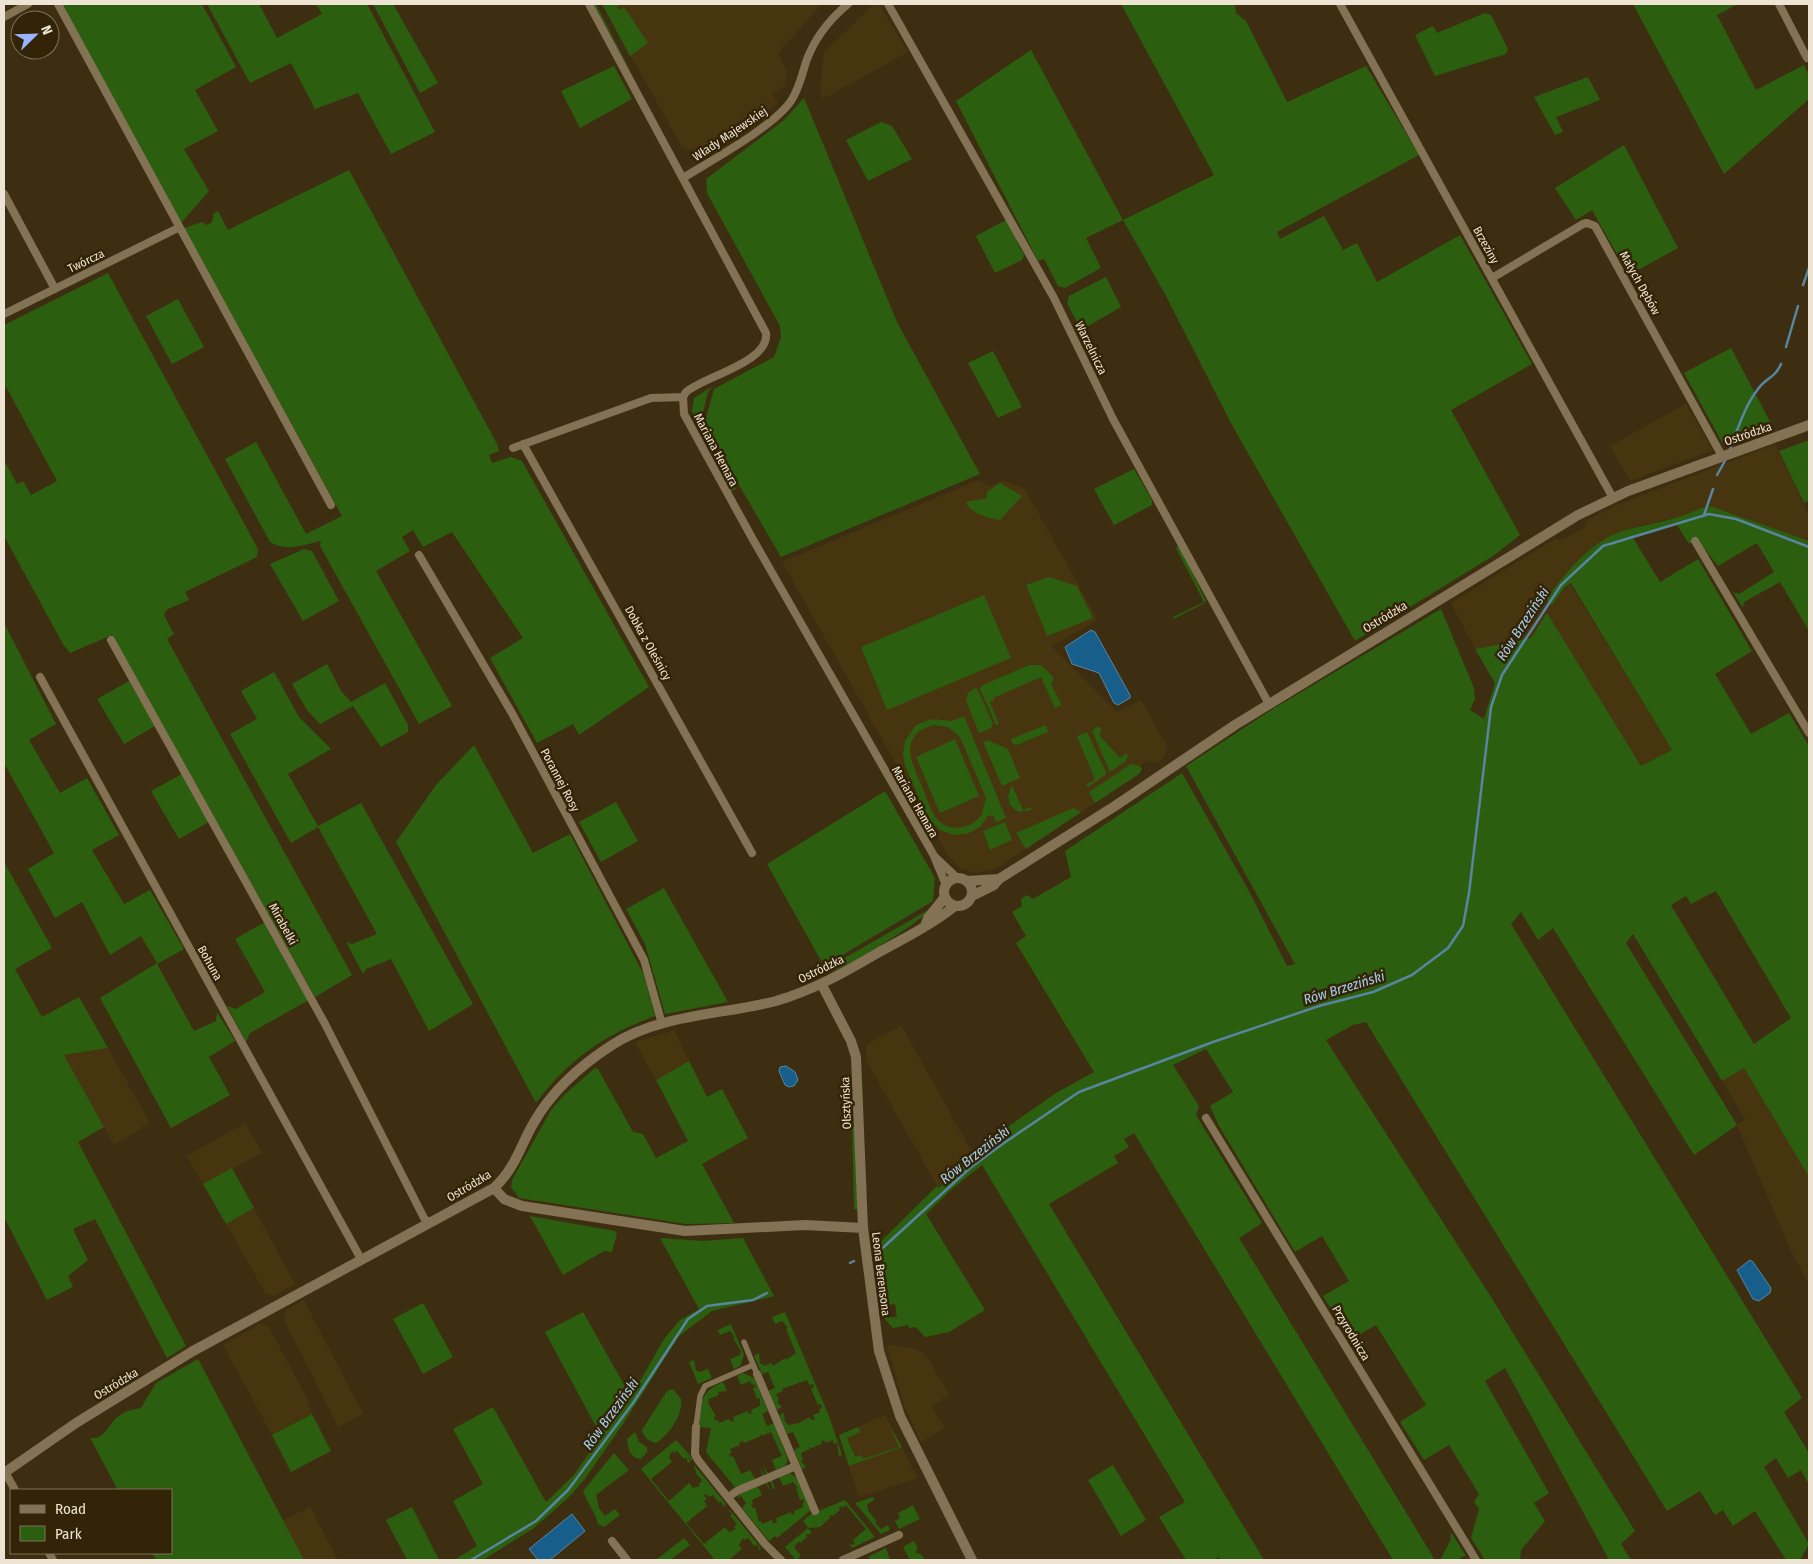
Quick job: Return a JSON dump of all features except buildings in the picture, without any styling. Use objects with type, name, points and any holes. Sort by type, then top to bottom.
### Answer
[{"type":"street","points":[[4,17],[28,4]]},
{"type":"street","points":[[58,4],[178,228],[331,505]]},
{"type":"street","points":[[513,448],[651,398],[683,397],[691,388],[753,357],[761,351],[767,338],[764,329],[589,4]]},
{"type":"street","name":"Włady Majewskiej","points":[[683,178],[761,128],[786,107],[797,90],[817,39],[832,19],[848,4]]},
{"type":"street","name":"Warzelnicza","points":[[888,4],[1054,298],[1113,419],[1269,704]]},
{"type":"street","name":"Brzeziny","points":[[1340,4],[1613,498]]},
{"type":"street","points":[[1779,4],[1807,58]]},
{"type":"street","points":[[4,194],[55,289]]},
{"type":"street","name":"Małych Dębów","points":[[1492,278],[1583,224],[1587,223],[1595,226],[1722,456]]},
{"type":"street","name":"Twórcza","points":[[4,314],[178,228]]},
{"type":"street","name":"Mariana Hemara","points":[[683,397],[684,414],[704,452],[932,854],[946,885]]},
{"type":"street","name":"Ostródzka","points":[[972,896],[994,885],[999,879],[1107,811],[1269,704],[1565,523],[1613,498],[1809,425]]},
{"type":"street","name":"Dobka z Oleśnicy","points":[[523,444],[752,853]]},
{"type":"street","points":[[1695,541],[1809,733]]},
{"type":"street","name":"Porannej Rosy","points":[[420,555],[513,715],[644,960],[662,1024]]},
{"type":"street","name":"Mirabelki","points":[[111,640],[324,1022],[424,1218],[429,1223]]},
{"type":"street","name":"Bohuna","points":[[40,677],[361,1259]]},
{"type":"street","name":"Mariana Hemara","points":[[932,854],[956,878]]},
{"type":"street","points":[[967,880],[972,888],[972,896],[967,903],[955,906],[945,897],[946,885],[956,878],[967,880],[999,879]]},
{"type":"street","name":"Ostródzka","points":[[925,926],[928,918],[945,897]]},
{"type":"street","name":"Ostródzka","points":[[5,1473],[75,1424],[193,1351],[361,1259],[468,1204],[494,1188],[510,1170],[540,1112],[558,1090],[612,1045],[637,1032],[662,1024],[776,1001],[822,985],[931,924],[955,906]]},
{"type":"street","name":"Olsztyńska","points":[[822,985],[851,1041],[856,1057],[863,1228]]},
{"type":"street","name":"Przyrodnicza","points":[[1206,1118],[1476,1560]]},
{"type":"street","name":"Leona Berensona","points":[[494,1188],[504,1199],[522,1206],[660,1229],[713,1231],[805,1225],[863,1228],[877,1341],[888,1384],[906,1431],[972,1560]]},
{"type":"street","points":[[744,1342],[815,1511]]},
{"type":"street","points":[[753,1365],[705,1386],[700,1396],[695,1454],[765,1544],[780,1560]]},
{"type":"street","points":[[728,1497],[796,1466]]},
{"type":"street","points":[[5,1473],[14,1489]]},
{"type":"street","points":[[843,1560],[899,1535]]},
{"type":"street","points":[[612,1541],[627,1560]]},
{"type":"shaded area","points":[[602,4],[822,4],[778,53],[787,72],[785,85],[772,94],[778,103],[703,154],[682,147]]},
{"type":"shaded area","points":[[873,5],[880,6],[908,52],[823,99],[820,93],[824,52]]},
{"type":"shaded area","points":[[1686,404],[1713,450],[1630,481],[1610,446]]},
{"type":"shaded area","points":[[1775,444],[1809,515],[1809,541],[1710,506],[1678,517],[1628,529],[1601,541],[1564,575],[1546,599],[1552,605],[1570,583],[1672,750],[1641,766],[1547,614],[1531,638],[1475,649],[1451,603],[1555,539],[1561,540],[1586,527],[1586,521],[1617,505]]},
{"type":"shaded area","points":[[979,480],[989,487],[1003,480],[1025,489],[1098,620],[1051,646],[1117,712],[1141,700],[1167,746],[1164,758],[1156,763],[1147,760],[1140,766],[1142,769],[1139,774],[997,868],[976,873],[958,867],[947,854],[782,562]]},
{"type":"shaded area","points":[[901,1025],[972,1152],[938,1188],[866,1060],[866,1045]]},
{"type":"shaded area","points":[[674,1030],[689,1061],[656,1080],[635,1042]]},
{"type":"shaded area","points":[[108,1048],[150,1123],[114,1145],[64,1055]]},
{"type":"shaded area","points":[[1744,1067],[1809,1177],[1809,1283],[1794,1258],[1737,1125],[1745,1119],[1722,1081]]},
{"type":"shaded area","points":[[245,1123],[262,1153],[203,1184],[187,1156]]},
{"type":"shaded area","points":[[254,1208],[295,1284],[274,1296],[266,1294],[226,1224]]},
{"type":"shaded area","points":[[304,1300],[363,1414],[338,1427],[284,1320],[286,1310]]},
{"type":"shaded area","points":[[260,1324],[269,1327],[306,1396],[312,1414],[272,1435],[223,1345]]},
{"type":"shaded area","points":[[887,1345],[913,1348],[925,1354],[950,1395],[932,1406],[945,1428],[921,1442],[904,1406]]},
{"type":"shaded area","points":[[885,1415],[918,1478],[859,1497],[839,1435]]},
{"type":"shaded area","points":[[310,1507],[338,1560],[304,1560],[282,1521]]},
{"type":"green space","points":[[61,4],[202,4],[236,67],[195,90],[218,131],[184,149],[209,191],[181,223]]},
{"type":"green space","points":[[207,4],[259,4],[277,38],[322,14],[316,4],[367,4],[435,132],[391,154],[358,93],[315,109],[291,63],[250,83]]},
{"type":"green space","points":[[373,4],[393,4],[438,83],[420,93]]},
{"type":"green space","points":[[594,4],[596,4],[631,72],[630,71]]},
{"type":"green space","points":[[602,4],[621,4],[617,7],[619,10],[624,7],[648,43],[630,56]]},
{"type":"green space","points":[[1121,4],[1235,4],[1236,13],[1246,21],[1287,102],[1366,66],[1419,155],[1277,232],[1280,239],[1324,216],[1343,250],[1357,243],[1377,282],[1460,235],[1532,364],[1451,410],[1520,535],[1493,556],[1355,641],[1232,425],[1165,294],[1123,220],[1214,175]]},
{"type":"green space","points":[[1633,4],[1738,4],[1717,15],[1756,90],[1804,65],[1809,76],[1809,99],[1724,174]]},
{"type":"green space","points":[[1485,13],[1491,15],[1508,49],[1506,54],[1435,76],[1415,35],[1433,26],[1437,33]]},
{"type":"green space","points":[[1031,50],[1123,220],[1086,238],[1101,268],[1065,288],[1058,286],[1044,259],[1038,261],[956,101]]},
{"type":"green space","points":[[614,66],[632,99],[580,128],[561,91]]},
{"type":"green space","points":[[1588,77],[1600,100],[1556,117],[1563,132],[1555,135],[1534,97]]},
{"type":"green space","points":[[804,98],[897,322],[980,474],[781,557],[704,425],[714,389],[774,357],[781,337],[780,326],[707,193],[706,179],[784,120]]},
{"type":"green space","points":[[881,122],[892,126],[912,159],[868,181],[846,140]]},
{"type":"green space","points":[[1624,145],[1678,248],[1629,275],[1592,210],[1576,220],[1555,188]]},
{"type":"green space","points":[[349,170],[497,444],[499,451],[489,455],[492,463],[511,457],[522,461],[649,687],[579,735],[573,724],[537,743],[490,658],[523,638],[452,532],[423,547],[413,530],[402,537],[410,551],[376,571],[452,706],[419,724],[320,546],[321,541],[289,547],[283,547],[270,542],[225,459],[256,442],[306,534],[342,516],[184,228],[202,222],[207,225],[212,222],[214,213],[218,211],[228,230]]},
{"type":"green space","points":[[1006,220],[1024,255],[1022,260],[995,273],[976,236]]},
{"type":"green space","points":[[108,273],[258,549],[257,557],[185,592],[189,600],[166,610],[164,615],[174,634],[167,639],[352,975],[315,997],[112,635],[70,653],[63,644],[4,536],[4,460],[17,484],[23,481],[31,495],[57,481],[4,383],[4,325]]},
{"type":"green space","points":[[1106,277],[1121,307],[1081,330],[1067,303],[1069,296]]},
{"type":"green space","points":[[178,299],[204,347],[172,364],[146,316]]},
{"type":"green space","points":[[1731,348],[1774,429],[1723,444],[1684,373]]},
{"type":"green space","points":[[993,351],[1022,407],[998,418],[968,363]]},
{"type":"green space","points":[[713,386],[708,392],[700,425],[736,489],[730,492],[692,411],[694,398]]},
{"type":"green space","points":[[1809,440],[1809,501],[1804,503],[1779,451]]},
{"type":"green space","points":[[1134,469],[1152,500],[1152,505],[1114,525],[1094,489]]},
{"type":"green space","points":[[1000,483],[1022,496],[1000,520],[980,515],[968,506],[966,502],[987,498],[987,492]]},
{"type":"green space","points":[[1710,506],[1809,541],[1809,631],[1780,582],[1744,602],[1743,608],[1733,592],[1739,594],[1774,572],[1757,543],[1718,566],[1696,538],[1689,544],[1677,525],[1633,538],[1660,582],[1698,559],[1752,651],[1715,674],[1751,734],[1789,713],[1809,746],[1809,1177],[1744,1068],[1722,1081],[1633,934],[1626,943],[1737,1125],[1694,1155],[1553,928],[1538,940],[1521,912],[1511,924],[1802,1398],[1784,1412],[1809,1453],[1809,1485],[1801,1470],[1788,1478],[1776,1458],[1764,1467],[1809,1544],[1800,1560],[1786,1560],[1755,1511],[1733,1526],[1723,1510],[1715,1515],[1700,1491],[1667,1511],[1366,1022],[1353,1025],[1326,1040],[1491,1297],[1635,1531],[1621,1544],[1631,1560],[1605,1560],[1608,1558],[1505,1368],[1485,1381],[1549,1493],[1534,1503],[1545,1521],[1521,1550],[1520,1560],[1485,1560],[1471,1538],[1479,1509],[1474,1502],[1479,1494],[1449,1445],[1424,1460],[1400,1422],[1426,1405],[1376,1325],[1350,1340],[1323,1296],[1349,1281],[1322,1236],[1295,1252],[1219,1126],[1210,1106],[1233,1092],[1206,1049],[1173,1065],[1199,1106],[1196,1115],[1262,1223],[1239,1238],[1435,1560],[1393,1560],[1134,1133],[1124,1139],[1129,1147],[1114,1156],[1118,1163],[1049,1204],[1264,1560],[1221,1560],[1219,1557],[1214,1560],[1186,1560],[1159,1517],[1185,1502],[982,1165],[953,1188],[926,1214],[985,1310],[949,1332],[925,1337],[916,1327],[909,1328],[908,1325],[893,1328],[884,1318],[897,1317],[895,1304],[888,1305],[888,1310],[881,1311],[873,1249],[937,1186],[939,1188],[972,1152],[1056,1093],[1094,1072],[1016,943],[1026,936],[1012,912],[1022,906],[1021,899],[1027,895],[1033,899],[1071,877],[1065,851],[1182,773],[1249,891],[1287,966],[1295,964],[1186,766],[1276,707],[1441,609],[1474,688],[1475,699],[1470,710],[1484,719],[1495,683],[1475,649],[1531,638],[1547,613],[1641,766],[1672,750],[1571,583],[1565,587],[1552,605],[1546,599],[1562,578],[1582,557],[1616,533],[1672,519]],"holes":[[[1716,891],[1791,1018],[1754,1044],[1671,905],[1686,896],[1691,904]]]},
{"type":"green space","points":[[1179,545],[1206,601],[1173,619],[1173,617],[1204,602],[1176,548]]},
{"type":"green space","points":[[304,549],[312,551],[339,601],[303,621],[270,564]]},
{"type":"green space","points":[[1049,577],[1077,586],[1093,618],[1047,636],[1026,585]]},
{"type":"green space","points":[[984,595],[1011,658],[887,710],[861,647]]},
{"type":"green space","points":[[4,623],[56,724],[29,740],[60,793],[87,778],[119,835],[92,850],[124,904],[150,890],[184,949],[157,964],[194,1031],[216,1021],[217,1012],[235,1041],[209,1057],[230,1095],[171,1128],[100,998],[157,963],[141,936],[110,955],[82,902],[55,918],[28,869],[54,853],[4,763]]},
{"type":"green space","points":[[327,664],[341,691],[351,702],[385,683],[408,725],[408,732],[381,747],[353,706],[320,724],[307,710],[292,684]]},
{"type":"green space","points":[[1029,665],[1041,665],[1054,678],[1051,685],[1062,705],[1055,708],[1041,677],[993,698],[994,700],[990,702],[999,724],[996,725],[980,689],[981,686]]},
{"type":"green space","points":[[274,672],[299,717],[331,749],[288,774],[318,826],[361,803],[473,1004],[429,1031],[391,959],[366,969],[363,974],[346,942],[352,944],[377,934],[318,827],[291,843],[230,734],[257,719],[241,691]]},
{"type":"green space","points":[[129,681],[155,726],[124,744],[97,699]]},
{"type":"green space","points":[[975,688],[978,690],[993,724],[991,728],[979,733],[966,701],[968,693]]},
{"type":"green space","points":[[964,716],[1006,818],[996,822],[993,815],[988,816],[980,827],[969,833],[954,835],[940,830],[927,817],[905,765],[903,754],[905,741],[916,725],[932,719],[952,721]],"holes":[[[934,725],[948,727],[960,737],[986,798],[981,816],[971,824],[959,828],[947,826],[935,816],[914,769],[910,751],[911,743],[922,730]]]},
{"type":"green space","points":[[1046,725],[1048,732],[1017,745],[1013,744],[1011,739]]},
{"type":"green space","points":[[1098,726],[1102,730],[1099,735],[1120,758],[1126,753],[1128,756],[1126,761],[1110,772],[1092,731]]},
{"type":"green space","points":[[1087,732],[1106,772],[1105,775],[1088,787],[1086,784],[1095,780],[1077,736]]},
{"type":"green space","points":[[955,739],[979,796],[940,813],[916,757]]},
{"type":"green space","points":[[987,740],[1008,749],[1020,778],[1002,786],[983,742]]},
{"type":"green space","points":[[474,745],[533,853],[570,834],[644,975],[655,1016],[620,1031],[589,1050],[561,1074],[536,1103],[396,842],[436,785]]},
{"type":"green space","points":[[1131,764],[1140,766],[1142,769],[1139,774],[1095,803],[1089,792]]},
{"type":"green space","points":[[182,774],[209,822],[179,839],[151,791]]},
{"type":"green space","points":[[1012,785],[1023,810],[1031,807],[1032,810],[1018,812],[1010,805],[1008,796]]},
{"type":"green space","points":[[885,791],[935,878],[933,901],[824,966],[767,864]]},
{"type":"green space","points":[[616,802],[638,841],[601,862],[579,822]]},
{"type":"green space","points":[[1073,808],[1081,812],[1026,849],[1016,833]]},
{"type":"green space","points":[[1005,822],[1012,840],[990,850],[983,831]]},
{"type":"green space","points":[[4,862],[52,948],[15,969],[42,1017],[79,997],[108,1048],[64,1055],[104,1127],[78,1142],[186,1346],[167,1358],[95,1219],[73,1229],[88,1260],[68,1276],[73,1287],[47,1300],[4,1217]]},
{"type":"green space","points":[[664,888],[728,1002],[665,1014],[645,944],[626,909]]},
{"type":"green space","points":[[930,909],[912,924],[861,957],[832,971],[824,973],[822,971]]},
{"type":"green space","points":[[265,922],[309,1000],[250,1033],[246,1042],[227,1006],[236,1009],[265,992],[235,939]]},
{"type":"green space","points":[[689,1061],[707,1097],[722,1089],[748,1138],[702,1164],[734,1223],[686,1224],[519,1198],[511,1187],[512,1180],[551,1110],[565,1094],[595,1068],[598,1069],[633,1132],[643,1134],[656,1158],[688,1141],[656,1080]]},
{"type":"green space","points":[[852,1124],[855,1129],[858,1209],[854,1209]]},
{"type":"green space","points":[[232,1168],[254,1208],[226,1224],[203,1184]]},
{"type":"green space","points":[[530,1216],[615,1231],[617,1234],[612,1252],[604,1251],[563,1275]]},
{"type":"green space","points":[[660,1238],[703,1241],[743,1238],[774,1296],[712,1311],[679,1336],[623,1424],[584,1480],[568,1498],[534,1528],[483,1560],[454,1560],[477,1546],[453,1501],[483,1484],[453,1429],[493,1407],[546,1502],[574,1475],[601,1436],[545,1332],[583,1312],[631,1397],[664,1339],[680,1320],[699,1309]]},
{"type":"green space","points":[[423,1303],[453,1357],[423,1374],[393,1319]]},
{"type":"green space","points":[[785,1312],[829,1416],[842,1455],[839,1456],[837,1443],[834,1444],[833,1440],[825,1443],[824,1440],[821,1442],[822,1444],[812,1448],[809,1447],[810,1449],[801,1453],[803,1460],[801,1461],[806,1467],[802,1469],[794,1450],[800,1447],[793,1432],[787,1434],[779,1415],[784,1413],[785,1422],[789,1425],[799,1423],[810,1417],[811,1420],[815,1419],[813,1415],[820,1412],[819,1409],[822,1408],[821,1404],[818,1405],[811,1389],[814,1387],[813,1384],[809,1385],[807,1380],[782,1389],[783,1391],[776,1394],[779,1400],[777,1402],[782,1407],[776,1410],[768,1391],[775,1388],[768,1372],[762,1374],[754,1356],[759,1353],[760,1364],[764,1366],[771,1363],[773,1366],[796,1353],[786,1329],[788,1328],[782,1321],[775,1324],[772,1317]]},
{"type":"green space","points":[[731,1324],[744,1355],[740,1366],[734,1369],[730,1359],[740,1355],[741,1351],[730,1331],[720,1335],[718,1330]]},
{"type":"green space","points":[[198,1359],[304,1560],[156,1560],[153,1554],[172,1554],[172,1489],[117,1489],[90,1438],[96,1438],[103,1434],[115,1419],[124,1412],[141,1408],[156,1383]]},
{"type":"green space","points":[[694,1360],[696,1370],[699,1372],[708,1369],[712,1378],[698,1384],[689,1362]]},
{"type":"green space","points":[[743,1373],[754,1378],[768,1411],[762,1414],[767,1426],[774,1423],[788,1460],[785,1466],[776,1470],[772,1460],[782,1456],[771,1432],[762,1436],[761,1434],[759,1437],[744,1443],[743,1441],[739,1443],[740,1445],[730,1449],[732,1453],[729,1454],[731,1457],[733,1456],[741,1474],[750,1470],[755,1479],[762,1475],[761,1468],[764,1475],[729,1491],[735,1487],[706,1452],[711,1428],[699,1427],[705,1395],[709,1390],[723,1382],[727,1391],[718,1392],[719,1395],[709,1399],[708,1403],[716,1416],[714,1417],[715,1421],[718,1420],[719,1423],[729,1419],[731,1422],[734,1421],[733,1417],[748,1411],[749,1414],[752,1413],[751,1410],[760,1406],[760,1398],[757,1399],[753,1388],[756,1387],[754,1384],[752,1385],[750,1381],[741,1385],[737,1376]]},
{"type":"green space","points":[[673,1389],[681,1399],[680,1411],[670,1430],[656,1443],[645,1437],[642,1430],[667,1391]]},
{"type":"green space","points":[[312,1414],[331,1451],[291,1472],[272,1435]]},
{"type":"green space","points":[[889,1425],[902,1447],[849,1466],[839,1435],[858,1427],[860,1432],[847,1438],[855,1457],[861,1455],[863,1459],[899,1447]]},
{"type":"green space","points":[[635,1432],[639,1442],[647,1447],[647,1452],[641,1459],[634,1457],[628,1445],[627,1439]]},
{"type":"green space","points":[[676,1440],[693,1459],[692,1461],[683,1451],[691,1461],[688,1463],[686,1457],[684,1459],[677,1451],[674,1453],[672,1451],[669,1457],[672,1462],[651,1479],[669,1501],[689,1483],[693,1488],[700,1486],[699,1484],[702,1481],[695,1472],[695,1466],[726,1504],[723,1507],[721,1501],[719,1503],[713,1495],[709,1497],[706,1494],[704,1495],[707,1499],[704,1501],[707,1506],[686,1523],[704,1544],[725,1527],[729,1532],[736,1529],[734,1527],[737,1524],[730,1516],[732,1514],[730,1511],[726,1512],[730,1510],[761,1548],[758,1551],[759,1547],[757,1545],[754,1546],[748,1538],[745,1540],[743,1538],[739,1545],[742,1549],[729,1560],[715,1560],[641,1469]]},
{"type":"green space","points":[[614,1453],[629,1470],[596,1495],[599,1508],[605,1516],[615,1509],[620,1515],[604,1527],[598,1524],[583,1491]]},
{"type":"green space","points":[[1113,1465],[1146,1520],[1121,1536],[1088,1480]]},
{"type":"green space","points":[[790,1473],[797,1478],[811,1510],[777,1538],[775,1536],[769,1541],[742,1508],[746,1503],[741,1496],[737,1499],[740,1494],[767,1482],[770,1490],[766,1483],[758,1487],[762,1495],[752,1500],[753,1504],[751,1505],[753,1508],[755,1507],[759,1522],[761,1521],[762,1524],[772,1520],[773,1524],[777,1522],[776,1518],[791,1512],[792,1515],[795,1513],[794,1511],[803,1507],[803,1499],[800,1500],[796,1489],[798,1488],[793,1482],[783,1486],[779,1477]]},
{"type":"green space","points":[[777,1478],[772,1481],[775,1488],[773,1489],[770,1481]]},
{"type":"green space","points":[[873,1497],[874,1500],[867,1504],[868,1510],[877,1522],[875,1523],[881,1529],[888,1525],[890,1530],[881,1534],[855,1503]]},
{"type":"green space","points":[[845,1500],[875,1537],[852,1548],[849,1544],[853,1545],[855,1542],[853,1540],[866,1529],[846,1505],[843,1508],[841,1506],[840,1510],[833,1516],[829,1516],[830,1518],[820,1527],[808,1528],[803,1521],[811,1514]]},
{"type":"green space","points":[[913,1505],[920,1519],[899,1529],[895,1521],[900,1518],[898,1513]]},
{"type":"green space","points":[[412,1507],[439,1560],[407,1560],[386,1520]]},
{"type":"green space","points":[[808,1528],[812,1533],[806,1535],[807,1537],[800,1543],[799,1541],[794,1547],[801,1556],[796,1560],[785,1547]]},
{"type":"green space","points":[[1451,1532],[1466,1556],[1461,1557],[1459,1560],[1440,1560],[1450,1541]]},
{"type":"green space","points":[[684,1538],[690,1545],[670,1560],[656,1560]]},
{"type":"green space","points":[[914,1541],[918,1549],[916,1550],[917,1554],[920,1553],[925,1560],[910,1560],[903,1547]]},
{"type":"green space","points":[[886,1548],[890,1560],[870,1560],[868,1557]]},
{"type":"water","points":[[1091,630],[1095,632],[1130,695],[1130,698],[1118,705],[1114,703],[1099,673],[1072,664],[1065,647]]},
{"type":"water","points":[[786,1066],[795,1072],[798,1080],[794,1086],[789,1087],[785,1085],[779,1071],[780,1067]]},
{"type":"water","points":[[1750,1260],[1771,1288],[1770,1293],[1759,1301],[1753,1299],[1737,1270]]},
{"type":"water","points":[[572,1514],[585,1531],[550,1560],[538,1560],[529,1549]]},
{"type":"waterway","name":"Rów Brzeziński","points":[[1803,285],[1809,268]]},
{"type":"waterway","name":"Rów Brzeziński","points":[[1786,347],[1798,306]]},
{"type":"waterway","name":"Rów Brzeziński","points":[[1730,449],[1753,396],[1761,385],[1776,372],[1781,364]]},
{"type":"waterway","name":"Rów Brzeziński","points":[[1717,475],[1726,459]]},
{"type":"waterway","name":"Rów Brzeziński","points":[[1704,515],[1713,489]]},
{"type":"waterway","name":"Rów Brzeziński","points":[[876,1254],[970,1168],[1079,1092],[1213,1042],[1319,1006],[1373,992],[1412,975],[1448,948],[1463,926],[1469,893],[1491,707],[1502,675],[1561,585],[1603,546],[1709,514],[1736,519],[1809,547]]},
{"type":"waterway","name":"Rów Brzeziński","points":[[850,1263],[854,1261]]},
{"type":"waterway","name":"Rów Brzeziński","points":[[471,1560],[536,1521],[568,1490],[633,1403],[688,1319],[707,1306],[753,1300],[767,1293]]}]
